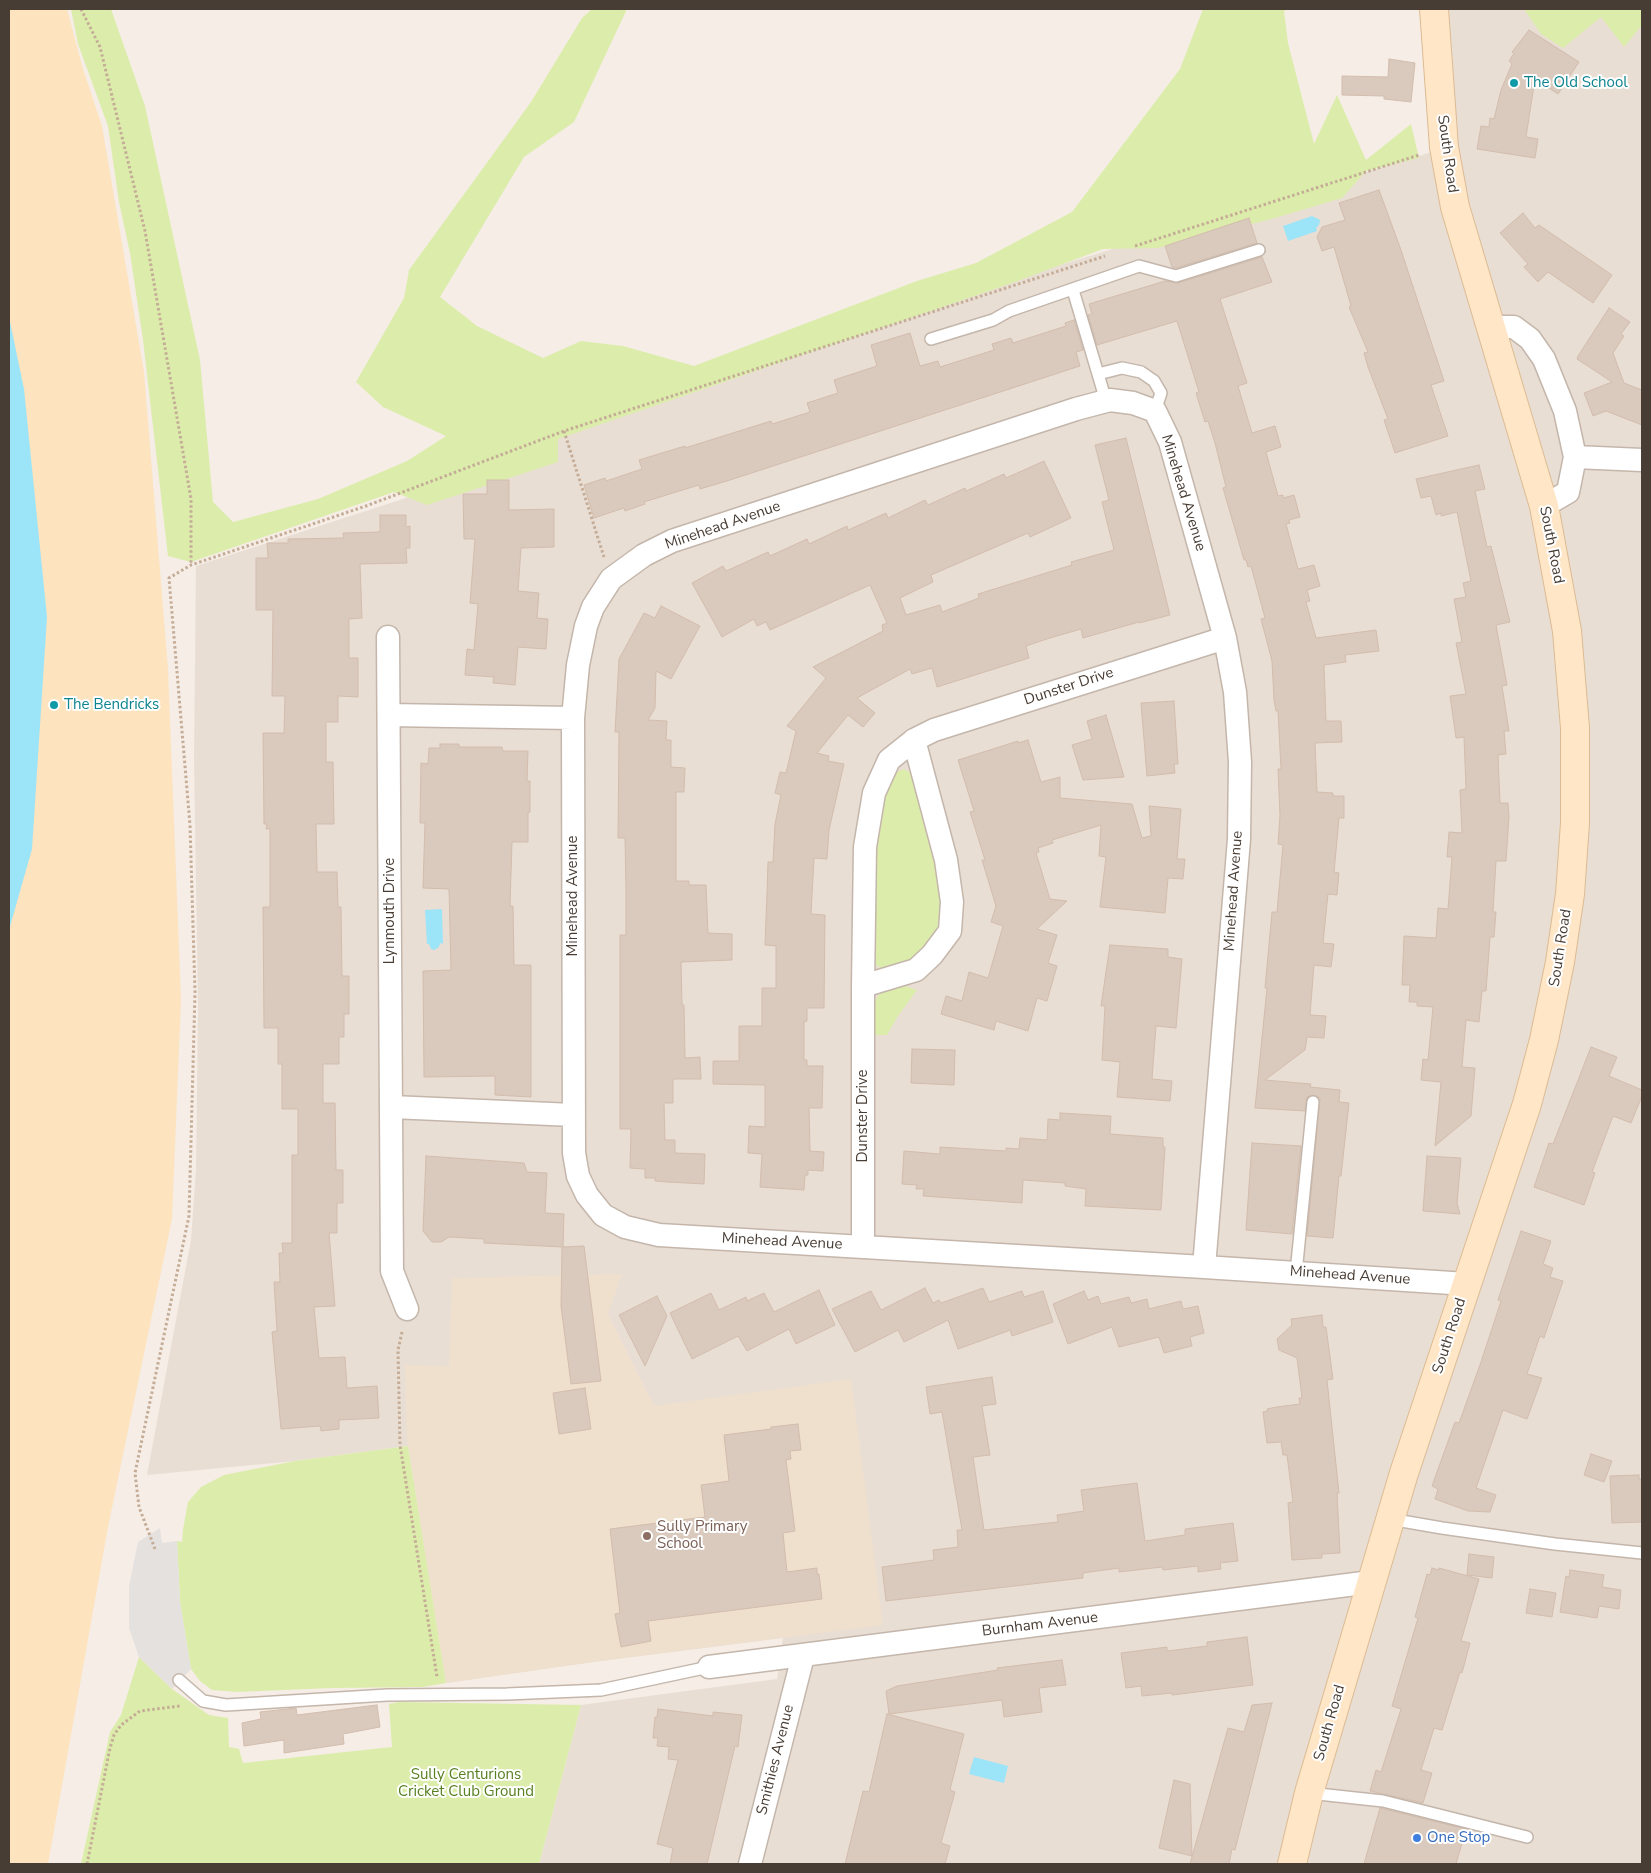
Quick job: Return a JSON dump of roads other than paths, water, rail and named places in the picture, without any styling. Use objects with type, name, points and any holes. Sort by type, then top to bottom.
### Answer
[{"type":"main road","name":"South Road","points":[[1292,1864],[1309,1793],[1390,1519],[1527,1104],[1542,1049],[1560,962],[1570,894],[1575,823],[1575,728],[1567,631],[1544,506],[1455,207],[1444,147],[1434,9]]},
{"type":"street","points":[[1492,327],[1514,327],[1530,339],[1544,358],[1565,411],[1575,457],[1568,492],[1544,506]]},
{"type":"street","name":"Minehead Avenue","points":[[1204,1267],[1239,839],[1239,742],[1236,692],[1226,638],[1170,442],[1155,411],[1133,403],[1106,401],[1067,412],[672,541],[644,555],[611,579],[593,607],[586,626],[578,665],[573,718],[574,1153],[578,1176],[587,1195],[603,1215],[625,1227],[659,1235],[1467,1284]]},
{"type":"street","points":[[1575,457],[1642,460]]},
{"type":"street","name":"Lynmouth Drive","points":[[388,637],[392,1271],[407,1309]]},
{"type":"street","name":"Dunster Drive","points":[[863,1246],[862,986],[865,847],[874,793],[889,760],[914,740],[934,730],[1226,638]]},
{"type":"street","points":[[389,715],[573,718]]},
{"type":"street","points":[[862,986],[916,970],[932,955],[950,930],[952,902],[946,860],[914,740]]},
{"type":"street","points":[[392,1107],[573,1115]]},
{"type":"street","name":"Burnham Avenue","points":[[709,1667],[1371,1582]]},
{"type":"street","name":"Smithies Avenue","points":[[750,1864],[803,1656]]},
{"type":"lane","points":[[931,339],[993,320],[1009,311],[1139,266],[1176,276],[1259,250]]},
{"type":"lane","points":[[1073,290],[1106,401]]},
{"type":"lane","points":[[1098,374],[1122,368],[1141,372],[1154,381],[1161,393],[1155,411]]},
{"type":"lane","points":[[1296,1273],[1313,1102]]},
{"type":"lane","points":[[1390,1519],[1555,1544],[1642,1553]]},
{"type":"lane","points":[[179,1680],[203,1701],[226,1704],[386,1695],[601,1690],[709,1667]]},
{"type":"lane","points":[[1309,1793],[1384,1801],[1527,1838]]},
{"type":"water","points":[[1312,216],[1320,220],[1316,228],[1317,231],[1288,241],[1283,226]]},
{"type":"water","points":[[9,317],[24,389],[47,617],[32,849],[9,930]]},
{"type":"water","points":[[442,909],[443,944],[440,943],[439,947],[434,950],[427,944],[425,910]]},
{"type":"water","points":[[974,1757],[1008,1766],[1004,1783],[969,1774]]},
{"type":"place","name":"The Old School","points":[[1514,83]]},
{"type":"place","name":"The Bendricks","points":[[54,705]]},
{"type":"place","name":"Sully Primary School","points":[[647,1536]]},
{"type":"place","name":"One Stop","points":[[1417,1838]]},
{"type":"park label","name":"Sully Centurions Cricket Club Ground","points":[[466,1784]]}]
